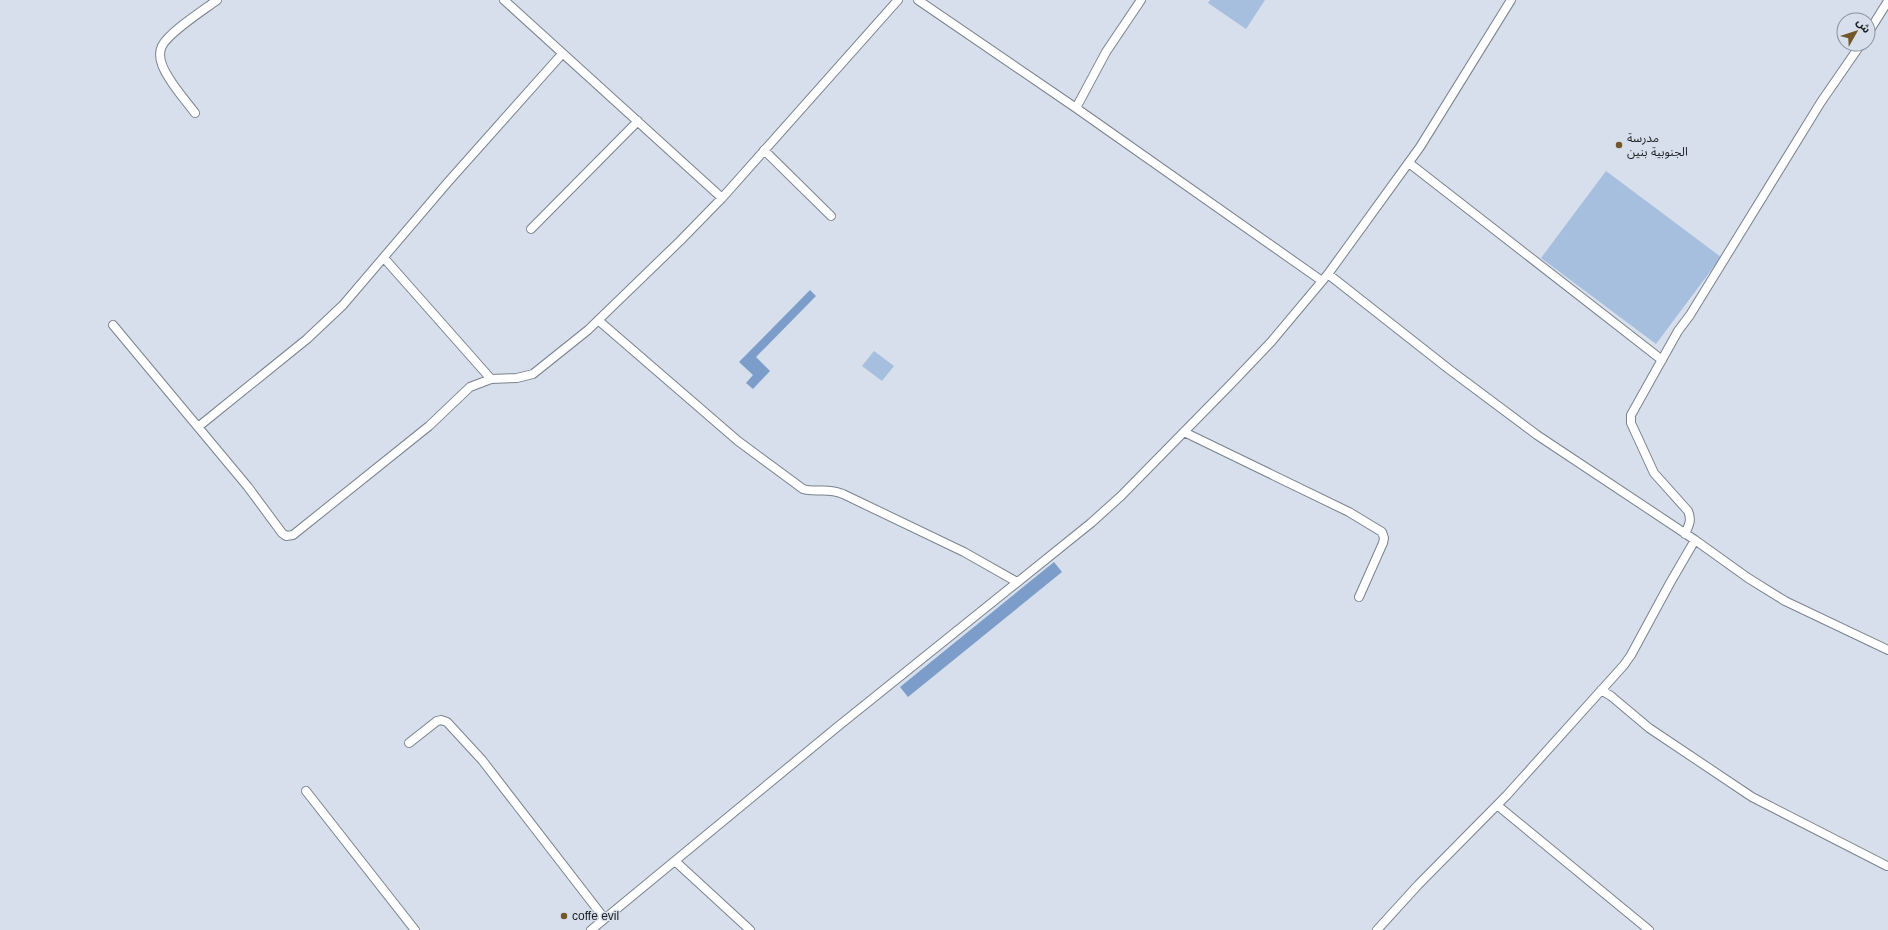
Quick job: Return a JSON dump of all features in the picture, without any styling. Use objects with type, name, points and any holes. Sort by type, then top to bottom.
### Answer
[{"type":"street","points":[[195,113],[169,78],[162,63],[160,53],[163,45],[178,30],[217,0]]},
{"type":"street","points":[[504,0],[722,198]]},
{"type":"street","points":[[113,325],[248,487],[282,533],[291,536],[429,426],[470,387],[491,378],[522,378],[533,374],[598,320],[722,198],[898,0]]},
{"type":"street","points":[[918,0],[1076,108],[1322,281]]},
{"type":"street","points":[[1076,108],[1106,52],[1140,0]]},
{"type":"street","points":[[591,930],[1016,582],[1091,523],[1121,496],[1271,342],[1328,274],[1409,163],[1510,0]]},
{"type":"street","points":[[1876,20],[1888,1]]},
{"type":"street","points":[[1685,534],[1691,517],[1688,511],[1654,473],[1631,422],[1631,415],[1678,330],[1690,315],[1821,102],[1855,52]]},
{"type":"street","points":[[198,427],[307,339],[343,305],[448,182],[562,54]]},
{"type":"street","points":[[532,229],[638,121]]},
{"type":"street","points":[[764,150],[830,216]]},
{"type":"street","points":[[1409,163],[1662,360]]},
{"type":"street","points":[[384,258],[491,378]]},
{"type":"street","points":[[1328,274],[1450,370],[1537,435],[1695,540],[1771,594],[1888,650]]},
{"type":"street","points":[[598,320],[738,440],[803,489],[832,489],[964,552],[1016,582]]},
{"type":"street","points":[[1184,432],[1349,512],[1382,532],[1384,538],[1383,543],[1358,597]]},
{"type":"street","points":[[1377,930],[1592,703],[1601,690],[1631,655],[1676,571],[1695,540]]},
{"type":"street","points":[[1601,690],[1611,696],[1649,728],[1746,793],[1887,866]]},
{"type":"street","points":[[409,743],[436,721],[441,720],[447,722],[482,760],[604,918]]},
{"type":"street","points":[[306,791],[415,930]]},
{"type":"street","points":[[1497,805],[1649,930]]},
{"type":"street","points":[[675,861],[750,930]]},
{"type":"shaded area","points":[[1210,0],[1265,0],[1246,29],[1208,3]]},
{"type":"shaded area","points":[[1606,171],[1721,257],[1656,344],[1541,258]]},
{"type":"shaded area","points":[[810,290],[816,296],[756,357],[770,371],[753,389],[746,383],[753,375],[739,362]]},
{"type":"shaded area","points":[[874,351],[894,366],[882,381],[862,366]]},
{"type":"shaded area","points":[[1054,562],[1062,572],[908,697],[900,687]]},
{"type":"place","name":"مدرسة الجنوبية بنين","points":[[1619,145]]},
{"type":"place","name":"coffe evil","points":[[564,916]]}]
